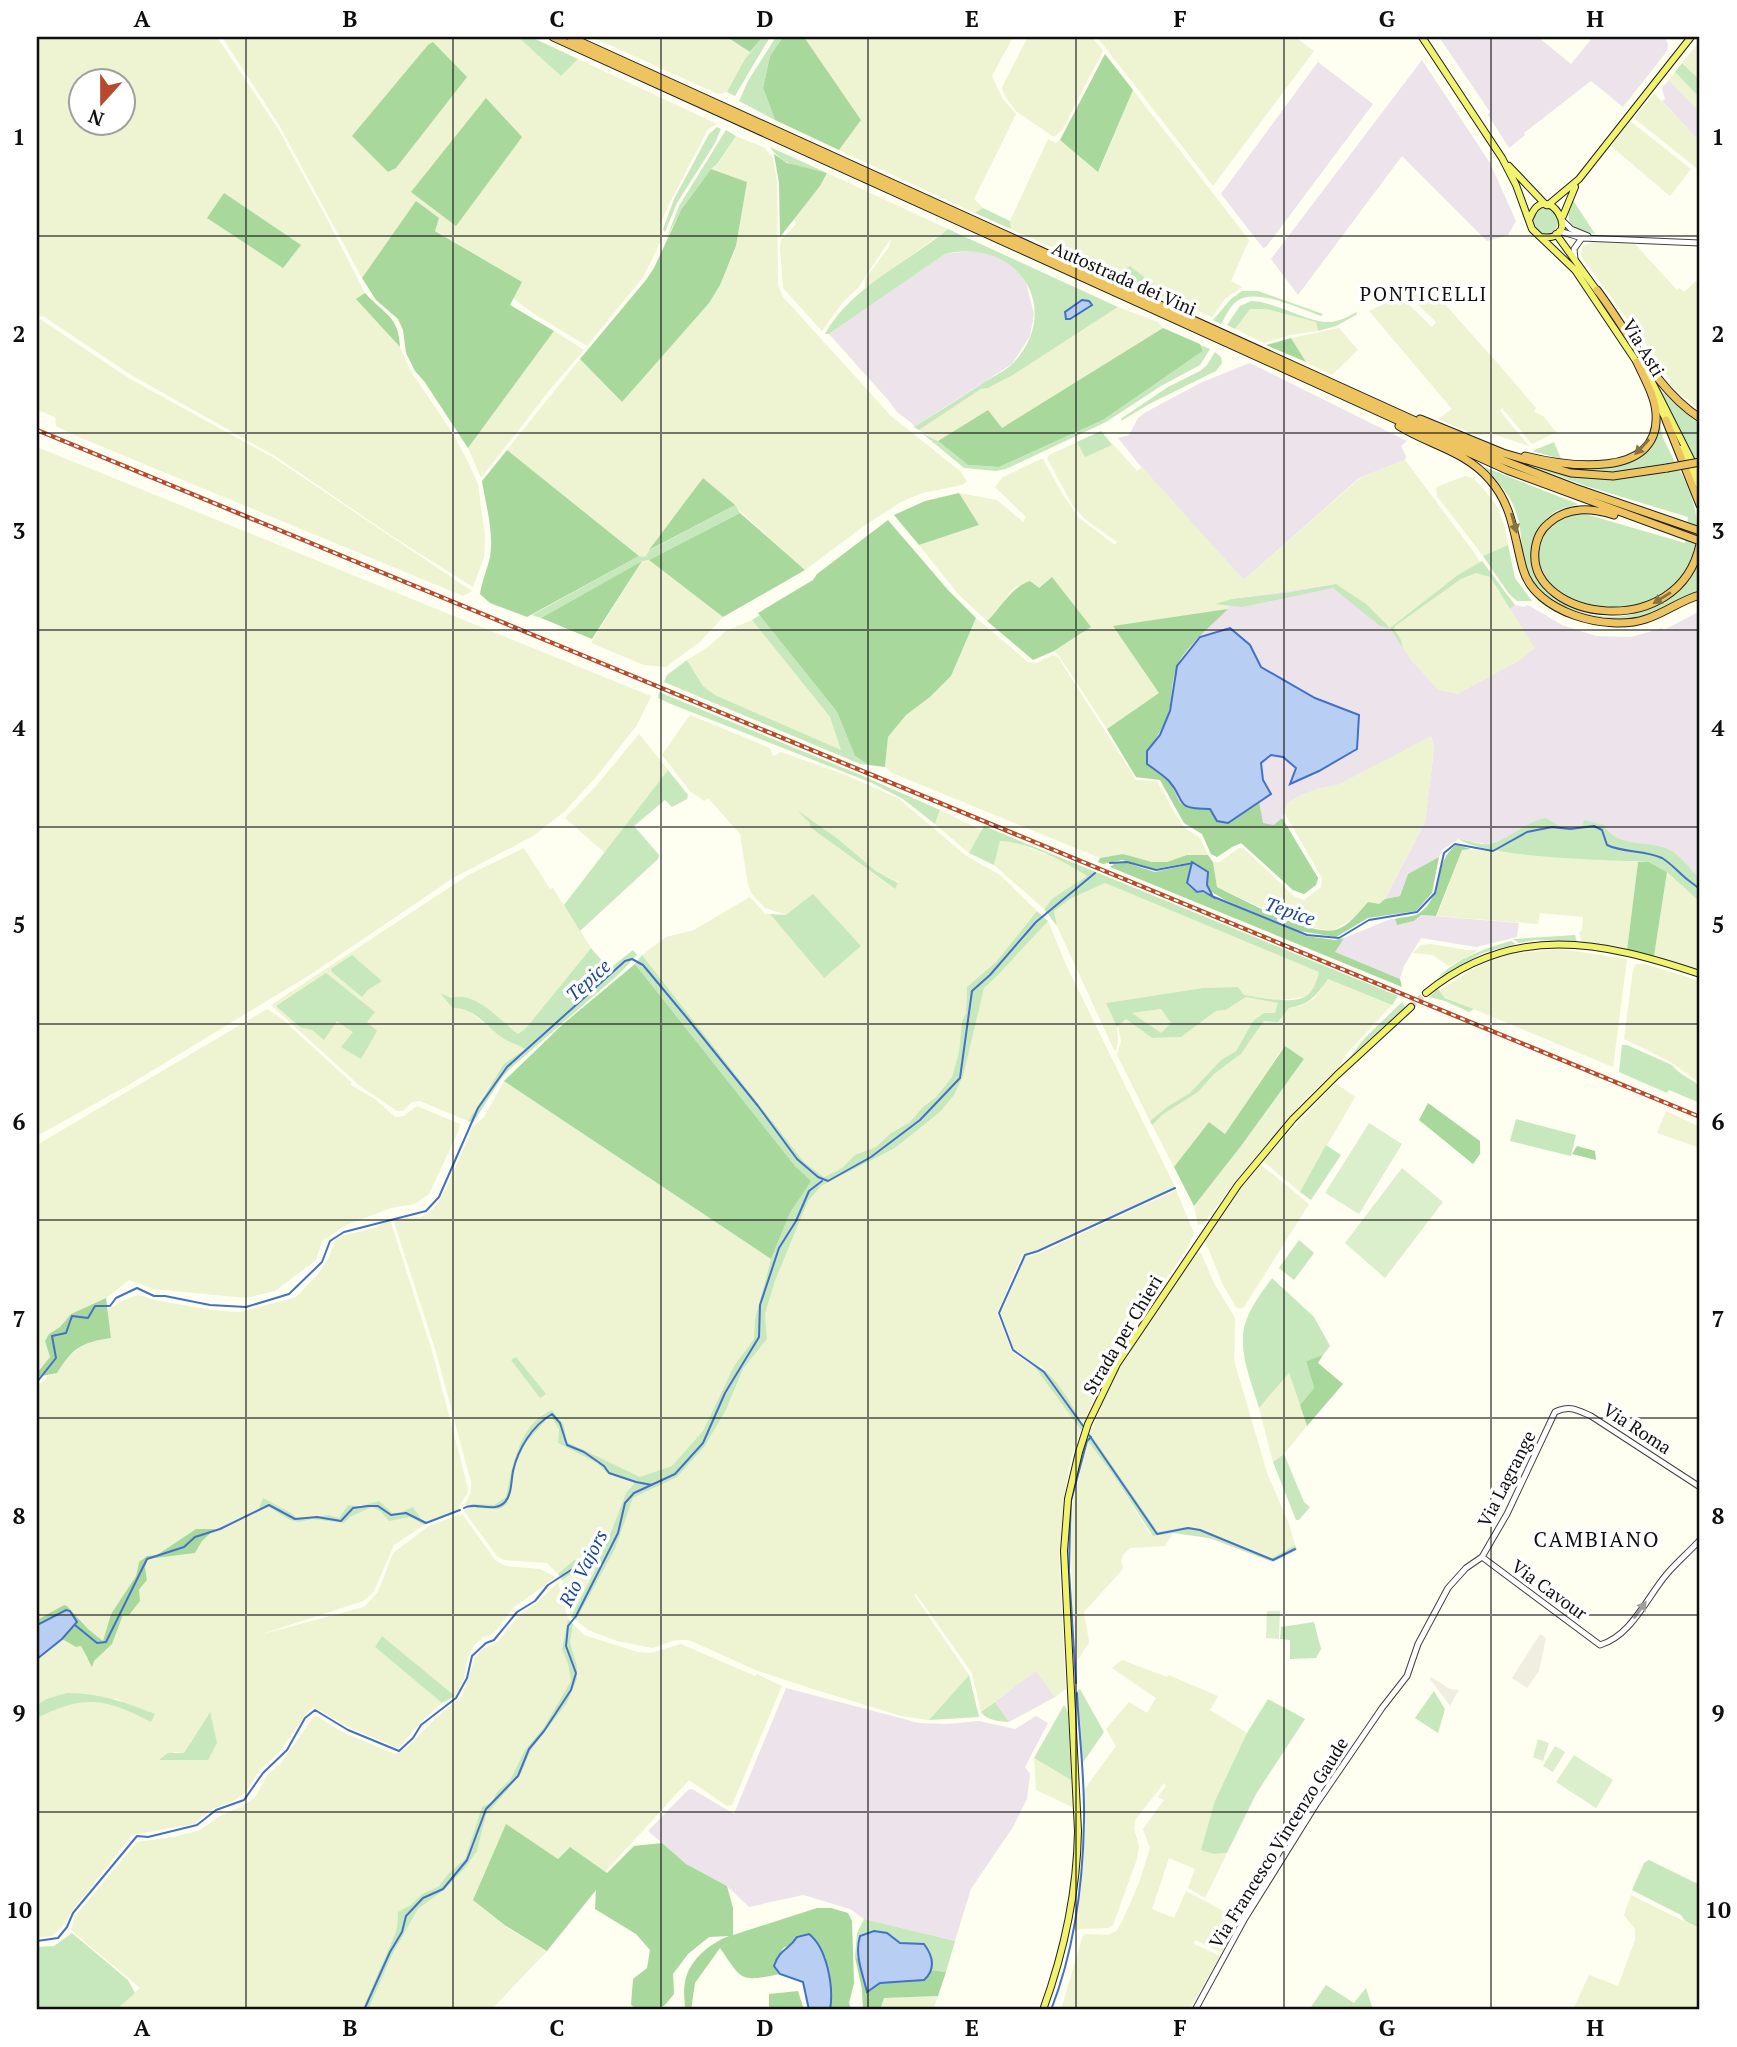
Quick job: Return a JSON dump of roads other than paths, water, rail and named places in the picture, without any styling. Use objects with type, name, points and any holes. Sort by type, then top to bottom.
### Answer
[{"type":"highway","name":"Autostrada dei Vini","points":[[553,37],[1507,470],[1689,537]]},
{"type":"highway","name":"Autostrada dei Vini","points":[[570,37],[1398,413],[1529,470],[1700,531]]},
{"type":"highway","points":[[1597,290],[1668,390],[1700,418]]},
{"type":"highway","points":[[1472,440],[1549,462],[1577,466],[1612,464],[1633,456],[1649,441],[1656,420],[1654,402],[1637,362]]},
{"type":"highway","points":[[1374,410],[1407,431],[1467,459],[1490,479],[1510,511],[1525,574],[1532,586],[1560,609],[1581,618],[1604,623],[1625,623],[1646,619],[1700,595]]},
{"type":"highway","points":[[1398,413],[1426,420],[1523,460],[1580,474],[1620,476],[1700,462]]},
{"type":"highway","points":[[1666,420],[1700,505]]},
{"type":"highway","points":[[1575,510],[1605,512],[1689,537],[1700,542],[1692,566],[1683,581],[1658,601],[1641,609],[1624,612],[1605,612],[1589,608],[1554,592],[1543,581],[1534,558],[1539,535],[1545,526],[1563,513],[1575,510]]},
{"type":"main road","points":[[1422,37],[1502,158],[1516,185],[1532,229],[1541,237],[1549,237],[1558,232],[1566,204],[1579,179]]},
{"type":"main road","points":[[1530,220],[1537,207],[1547,205],[1579,179],[1692,37]]},
{"type":"main road","points":[[1502,158],[1547,205],[1558,209],[1562,219]]},
{"type":"main road","points":[[1534,192],[1548,196],[1561,195]]},
{"type":"main road","name":"Via Asti","points":[[1558,232],[1642,360],[1700,477]]},
{"type":"main road","name":"Via Asti","points":[[1541,237],[1576,270],[1637,362],[1700,488]]},
{"type":"main road","points":[[1426,993],[1447,976],[1482,958],[1501,951],[1541,944],[1632,953],[1700,974]]},
{"type":"main road","name":"Strada per Chieri","points":[[1043,2010],[1064,1945],[1078,1858],[1079,1831],[1064,1550],[1068,1499],[1088,1424],[1117,1364],[1238,1185],[1265,1151],[1311,1102],[1411,1007]]},
{"type":"street","points":[[1562,219],[1576,232],[1591,237]]},
{"type":"street","points":[[1558,232],[1582,237],[1700,243]]},
{"type":"street","points":[[1575,258],[1574,249],[1582,237]]},
{"type":"street","name":"Via Roma","points":[[1556,1412],[1570,1407],[1591,1416],[1700,1487]]},
{"type":"street","name":"Via Lagrange","points":[[1482,1558],[1507,1514],[1556,1412]]},
{"type":"street","name":"Via Cavour","points":[[1482,1558],[1600,1645],[1609,1643],[1624,1632],[1674,1567],[1700,1540]]},
{"type":"street","name":"Via Francesco Vincenzo Gaude","points":[[1195,2010],[1244,1920],[1290,1845],[1342,1766],[1408,1676],[1418,1644],[1448,1588],[1466,1568],[1482,1558]]},
{"type":"water","points":[[1082,300],[1089,301],[1092,305],[1066,319],[1065,312]]},
{"type":"water","points":[[1230,628],[1250,645],[1261,667],[1315,698],[1359,715],[1357,749],[1319,771],[1290,784],[1296,768],[1283,757],[1271,755],[1261,763],[1263,780],[1271,794],[1228,823],[1217,821],[1210,809],[1185,805],[1169,781],[1147,764],[1147,751],[1160,735],[1170,711],[1177,666],[1200,637]]},
{"type":"water","points":[[1192,862],[1208,872],[1207,885],[1213,897],[1203,891],[1197,892],[1187,883]]},
{"type":"water","points":[[66,1610],[70,1611],[77,1622],[62,1639],[37,1659],[37,1625]]},
{"type":"water","points":[[874,1931],[887,1933],[900,1943],[924,1944],[932,1962],[928,1976],[924,1980],[880,1983],[867,1992],[858,1943],[860,1936]]},
{"type":"water","points":[[809,1934],[825,1958],[831,1990],[830,2010],[809,2010],[803,1982],[780,1974],[774,1966],[779,1956],[797,1937]]},
{"type":"waterway","name":"Tepice","points":[[1214,897],[1307,935],[1339,938],[1369,920],[1417,912],[1435,893],[1444,853],[1455,844],[1493,851],[1527,832],[1552,827],[1570,829],[1594,826],[1602,830],[1607,845],[1662,858],[1700,890]]},
{"type":"waterway","name":"Tepice","points":[[1110,863],[1127,862],[1156,870],[1193,863]]},
{"type":"waterway","name":"Tepice","points":[[37,1382],[56,1358],[52,1336],[66,1333],[72,1316],[88,1318],[95,1306],[110,1306],[116,1298],[137,1288],[154,1296],[210,1305],[246,1307],[289,1294],[322,1262],[330,1241],[344,1232],[426,1211],[439,1197],[478,1108],[507,1067],[625,961],[632,959],[643,965],[687,1018],[797,1159],[818,1177],[828,1181],[871,1157],[920,1120],[960,1078],[972,991],[990,975],[1036,922],[1095,873]]},
{"type":"waterway","name":"Rio Vajors","points":[[364,2010],[402,1932],[406,1916],[423,1898],[443,1889],[467,1860],[486,1809],[518,1776],[529,1749],[571,1690],[576,1673],[566,1646],[568,1626],[576,1616],[618,1533],[625,1503],[634,1493],[675,1474],[703,1443],[725,1393],[759,1337],[760,1305],[779,1248],[796,1221],[809,1191],[822,1181]]},
{"type":"waterway","points":[[1083,1426],[1044,1372],[1013,1350],[999,1313],[1025,1255],[1175,1188]]},
{"type":"waterway","points":[[464,1508],[495,1507],[505,1502],[522,1446],[538,1425],[552,1414],[560,1423],[567,1445],[584,1452],[604,1466],[609,1473],[652,1485]]},
{"type":"waterway","points":[[1089,1435],[1157,1534],[1188,1528],[1200,1530],[1273,1560],[1295,1549]]},
{"type":"waterway","points":[[1076,1683],[1069,1571],[1071,1501],[1087,1441],[1091,1437]]},
{"type":"waterway","points":[[75,1625],[97,1643],[106,1642],[147,1559],[184,1547],[195,1537],[220,1529],[269,1505],[295,1519],[317,1517],[341,1521],[353,1508],[368,1506],[378,1506],[391,1515],[406,1513],[426,1523],[460,1510]]},
{"type":"waterway","points":[[37,1941],[58,1938],[73,1913],[137,1836],[148,1837],[197,1825],[216,1810],[244,1800],[263,1773],[287,1750],[305,1718],[315,1710],[348,1730],[399,1751],[413,1738],[421,1725],[456,1698],[467,1678],[472,1656],[486,1643],[494,1640],[517,1612],[535,1601],[548,1585],[571,1570],[583,1566],[599,1566]]},
{"type":"waterway","points":[[1051,2010],[1066,1965],[1082,1869],[1084,1805],[1077,1693]]},
{"type":"tunnel","points":[[1411,1007],[1426,993]]},
{"type":"railway","points":[[37,430],[1700,1117]]},
{"type":"district","name":"PONTICELLI","points":[[1424,294]]},
{"type":"district","name":"CAMBIANO","points":[[1597,1540]]}]
